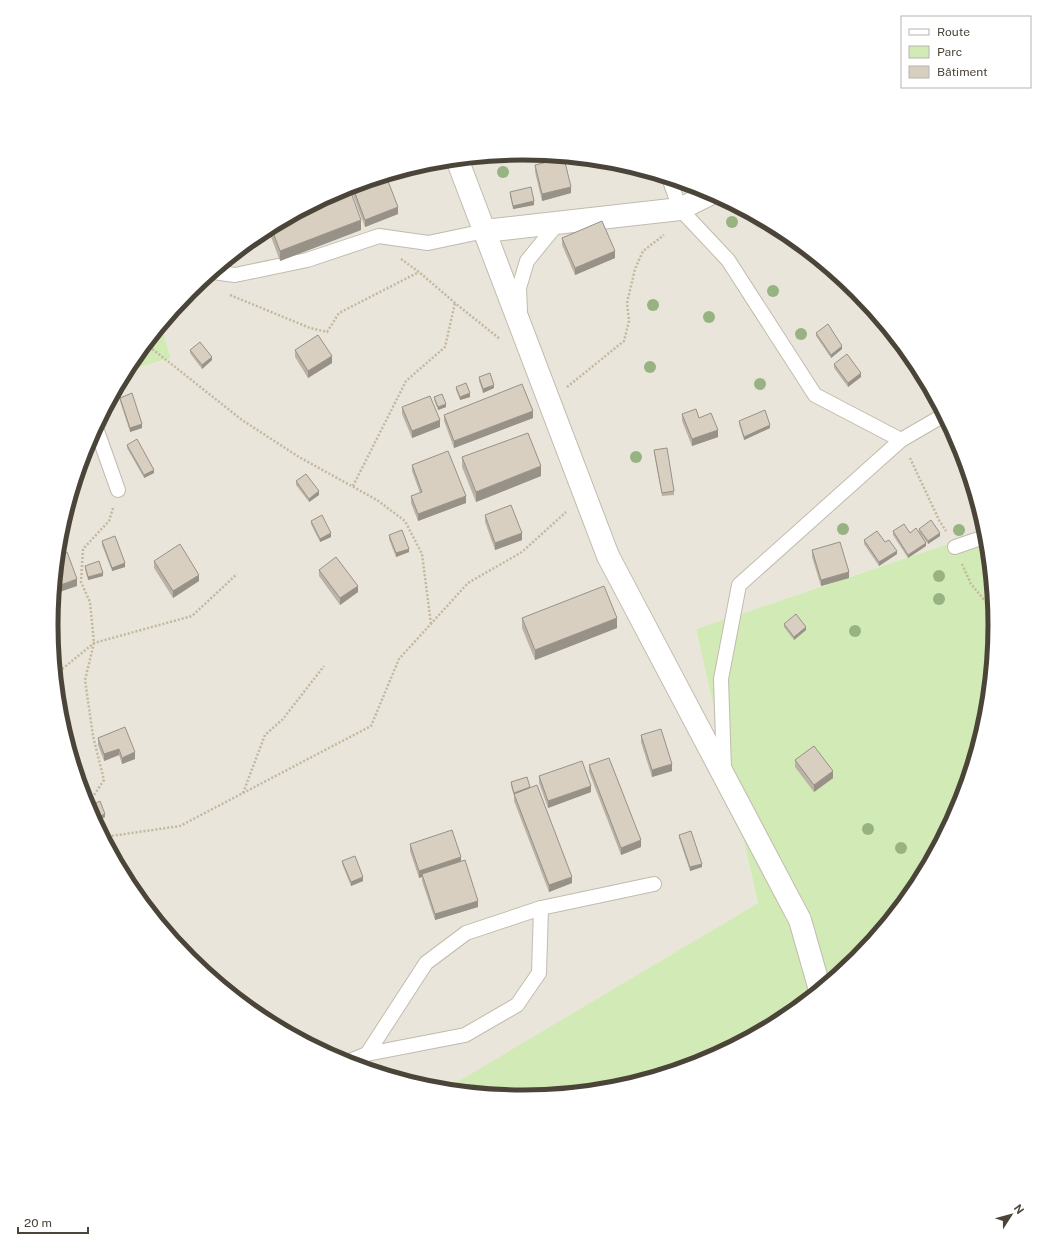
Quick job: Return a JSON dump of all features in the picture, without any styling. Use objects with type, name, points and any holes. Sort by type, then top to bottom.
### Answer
[{"type":"street","points":[[460,165],[608,556],[800,920],[819,985]]},
{"type":"street","points":[[485,231],[558,223],[685,214],[707,197]]},
{"type":"lane","points":[[672,185],[685,214],[728,260],[815,394],[901,440]]},
{"type":"lane","points":[[520,323],[519,288],[527,261],[558,223]]},
{"type":"lane","points":[[220,273],[235,275],[307,260],[379,236],[428,243],[485,231]]},
{"type":"lane","points":[[724,775],[721,679],[739,585],[901,440],[940,417]]},
{"type":"lane","points":[[99,435],[118,490]]},
{"type":"lane","points":[[955,546],[981,538]]},
{"type":"lane","points":[[367,1054],[426,963],[466,933],[541,908],[654,884]]},
{"type":"lane","points":[[354,1059],[367,1054],[465,1035],[517,1005],[539,973],[541,908]]},
{"type":"path","points":[[549,400],[624,342],[629,321],[627,302],[635,269],[643,252],[685,214]]},
{"type":"path","points":[[373,238],[419,272],[502,341]]},
{"type":"path","points":[[216,277],[228,294],[310,328],[327,332],[339,313],[419,272]]},
{"type":"path","points":[[353,486],[406,381],[445,348],[455,303]]},
{"type":"path","points":[[150,347],[242,420],[299,457],[377,500],[405,521],[422,554],[431,624]]},
{"type":"path","points":[[901,440],[939,520],[955,546],[970,584],[988,605]]},
{"type":"path","points":[[91,799],[104,780],[93,736],[85,680],[94,643],[90,602],[81,582],[83,548],[109,521],[118,490]]},
{"type":"path","points":[[109,837],[180,826],[371,726],[399,659],[468,583],[522,552],[585,495]]},
{"type":"path","points":[[60,670],[94,643],[192,616],[237,574]]},
{"type":"path","points":[[243,793],[265,735],[283,719],[324,666]]},
{"type":"shaded area","points":[[493,161],[554,161],[614,169],[644,176],[702,195],[756,222],[807,256],[853,296],[893,342],[927,393],[954,447],[973,505],[980,533],[696,629],[758,903],[453,1085],[433,1082],[403,1075],[345,1056],[291,1029],[240,995],[194,955],[154,909],[120,858],[93,804],[74,746],[67,716],[59,656],[59,595],[67,535],[74,505],[93,447],[120,393],[135,368],[171,358],[163,332],[194,296],[240,256],[265,238],[291,222],[345,195],[403,176],[433,169]]},
{"type":"green space","points":[[163,332],[171,358],[135,368]]},
{"type":"green space","points":[[980,533],[988,595],[989,626],[985,686],[973,746],[964,775],[954,804],[927,858],[893,909],[853,955],[807,995],[782,1013],[756,1029],[702,1056],[644,1075],[584,1087],[524,1091],[493,1090],[452,1085],[758,903],[696,629]]},
{"type":"building","points":[[552,161],[565,162],[571,187],[542,194],[535,165]]},
{"type":"building","points":[[388,181],[398,207],[365,220],[354,192]]},
{"type":"building","points":[[531,187],[534,201],[513,206],[510,192]]},
{"type":"building","points":[[351,193],[361,220],[280,251],[273,233],[318,208]]},
{"type":"building","points":[[602,221],[615,251],[575,268],[562,238]]},
{"type":"building","points":[[828,324],[842,346],[831,355],[816,333]]},
{"type":"building","points":[[318,335],[332,356],[308,371],[295,350]]},
{"type":"building","points":[[200,342],[212,357],[202,365],[190,350]]},
{"type":"building","points":[[847,354],[861,373],[848,383],[834,364]]},
{"type":"building","points":[[490,373],[494,385],[483,389],[479,377]]},
{"type":"building","points":[[466,383],[470,393],[460,397],[456,387]]},
{"type":"building","points":[[522,384],[533,411],[454,441],[444,415]]},
{"type":"building","points":[[132,393],[142,424],[130,428],[120,398]]},
{"type":"building","points":[[442,394],[446,404],[438,407],[434,397]]},
{"type":"building","points":[[430,396],[440,420],[412,431],[402,407]]},
{"type":"building","points":[[696,409],[699,418],[711,413],[718,430],[692,439],[682,414]]},
{"type":"building","points":[[765,410],[770,425],[744,437],[739,421]]},
{"type":"building","points":[[528,433],[541,466],[476,492],[462,457]]},
{"type":"building","points":[[137,439],[154,470],[144,475],[127,445]]},
{"type":"building","points":[[667,448],[674,491],[662,493],[654,450]]},
{"type":"building","points":[[448,451],[466,496],[418,514],[411,496],[422,492],[412,465]]},
{"type":"building","points":[[306,474],[319,491],[309,499],[296,481]]},
{"type":"building","points":[[511,505],[522,533],[495,543],[485,515]]},
{"type":"building","points":[[322,515],[331,533],[320,539],[311,521]]},
{"type":"building","points":[[931,520],[940,533],[928,541],[919,529]]},
{"type":"building","points":[[904,524],[910,533],[916,528],[926,543],[908,555],[893,531]]},
{"type":"building","points":[[402,530],[409,549],[396,553],[389,535]]},
{"type":"building","points":[[877,531],[885,542],[889,540],[897,551],[879,562],[864,540]]},
{"type":"building","points":[[115,536],[125,563],[112,568],[102,541]]},
{"type":"building","points":[[840,542],[849,572],[821,580],[812,550]]},
{"type":"building","points":[[180,544],[199,575],[173,591],[154,561]]},
{"type":"building","points":[[67,552],[77,579],[60,585],[62,565],[64,553]]},
{"type":"building","points":[[336,557],[358,586],[340,598],[319,570]]},
{"type":"building","points":[[99,561],[103,573],[88,577],[85,566]]},
{"type":"building","points":[[604,586],[617,618],[535,650],[522,618]]},
{"type":"building","points":[[796,614],[806,627],[794,637],[784,624]]},
{"type":"building","points":[[125,727],[135,752],[122,758],[119,749],[104,754],[98,738]]},
{"type":"building","points":[[661,729],[672,764],[652,770],[641,735]]},
{"type":"building","points":[[814,746],[833,771],[814,785],[795,760]]},
{"type":"building","points":[[609,758],[641,840],[621,848],[589,765]]},
{"type":"building","points":[[582,761],[591,786],[548,801],[539,776]]},
{"type":"building","points":[[527,777],[530,787],[514,793],[511,782]]},
{"type":"building","points":[[537,785],[572,877],[549,885],[514,794]]},
{"type":"building","points":[[100,801],[105,814],[99,817],[93,804]]},
{"type":"building","points":[[452,830],[461,857],[419,871],[410,844]]},
{"type":"building","points":[[691,831],[702,864],[690,867],[679,835]]},
{"type":"building","points":[[355,856],[363,877],[351,882],[342,861]]},
{"type":"building","points":[[465,860],[478,901],[435,914],[422,874]]}]
